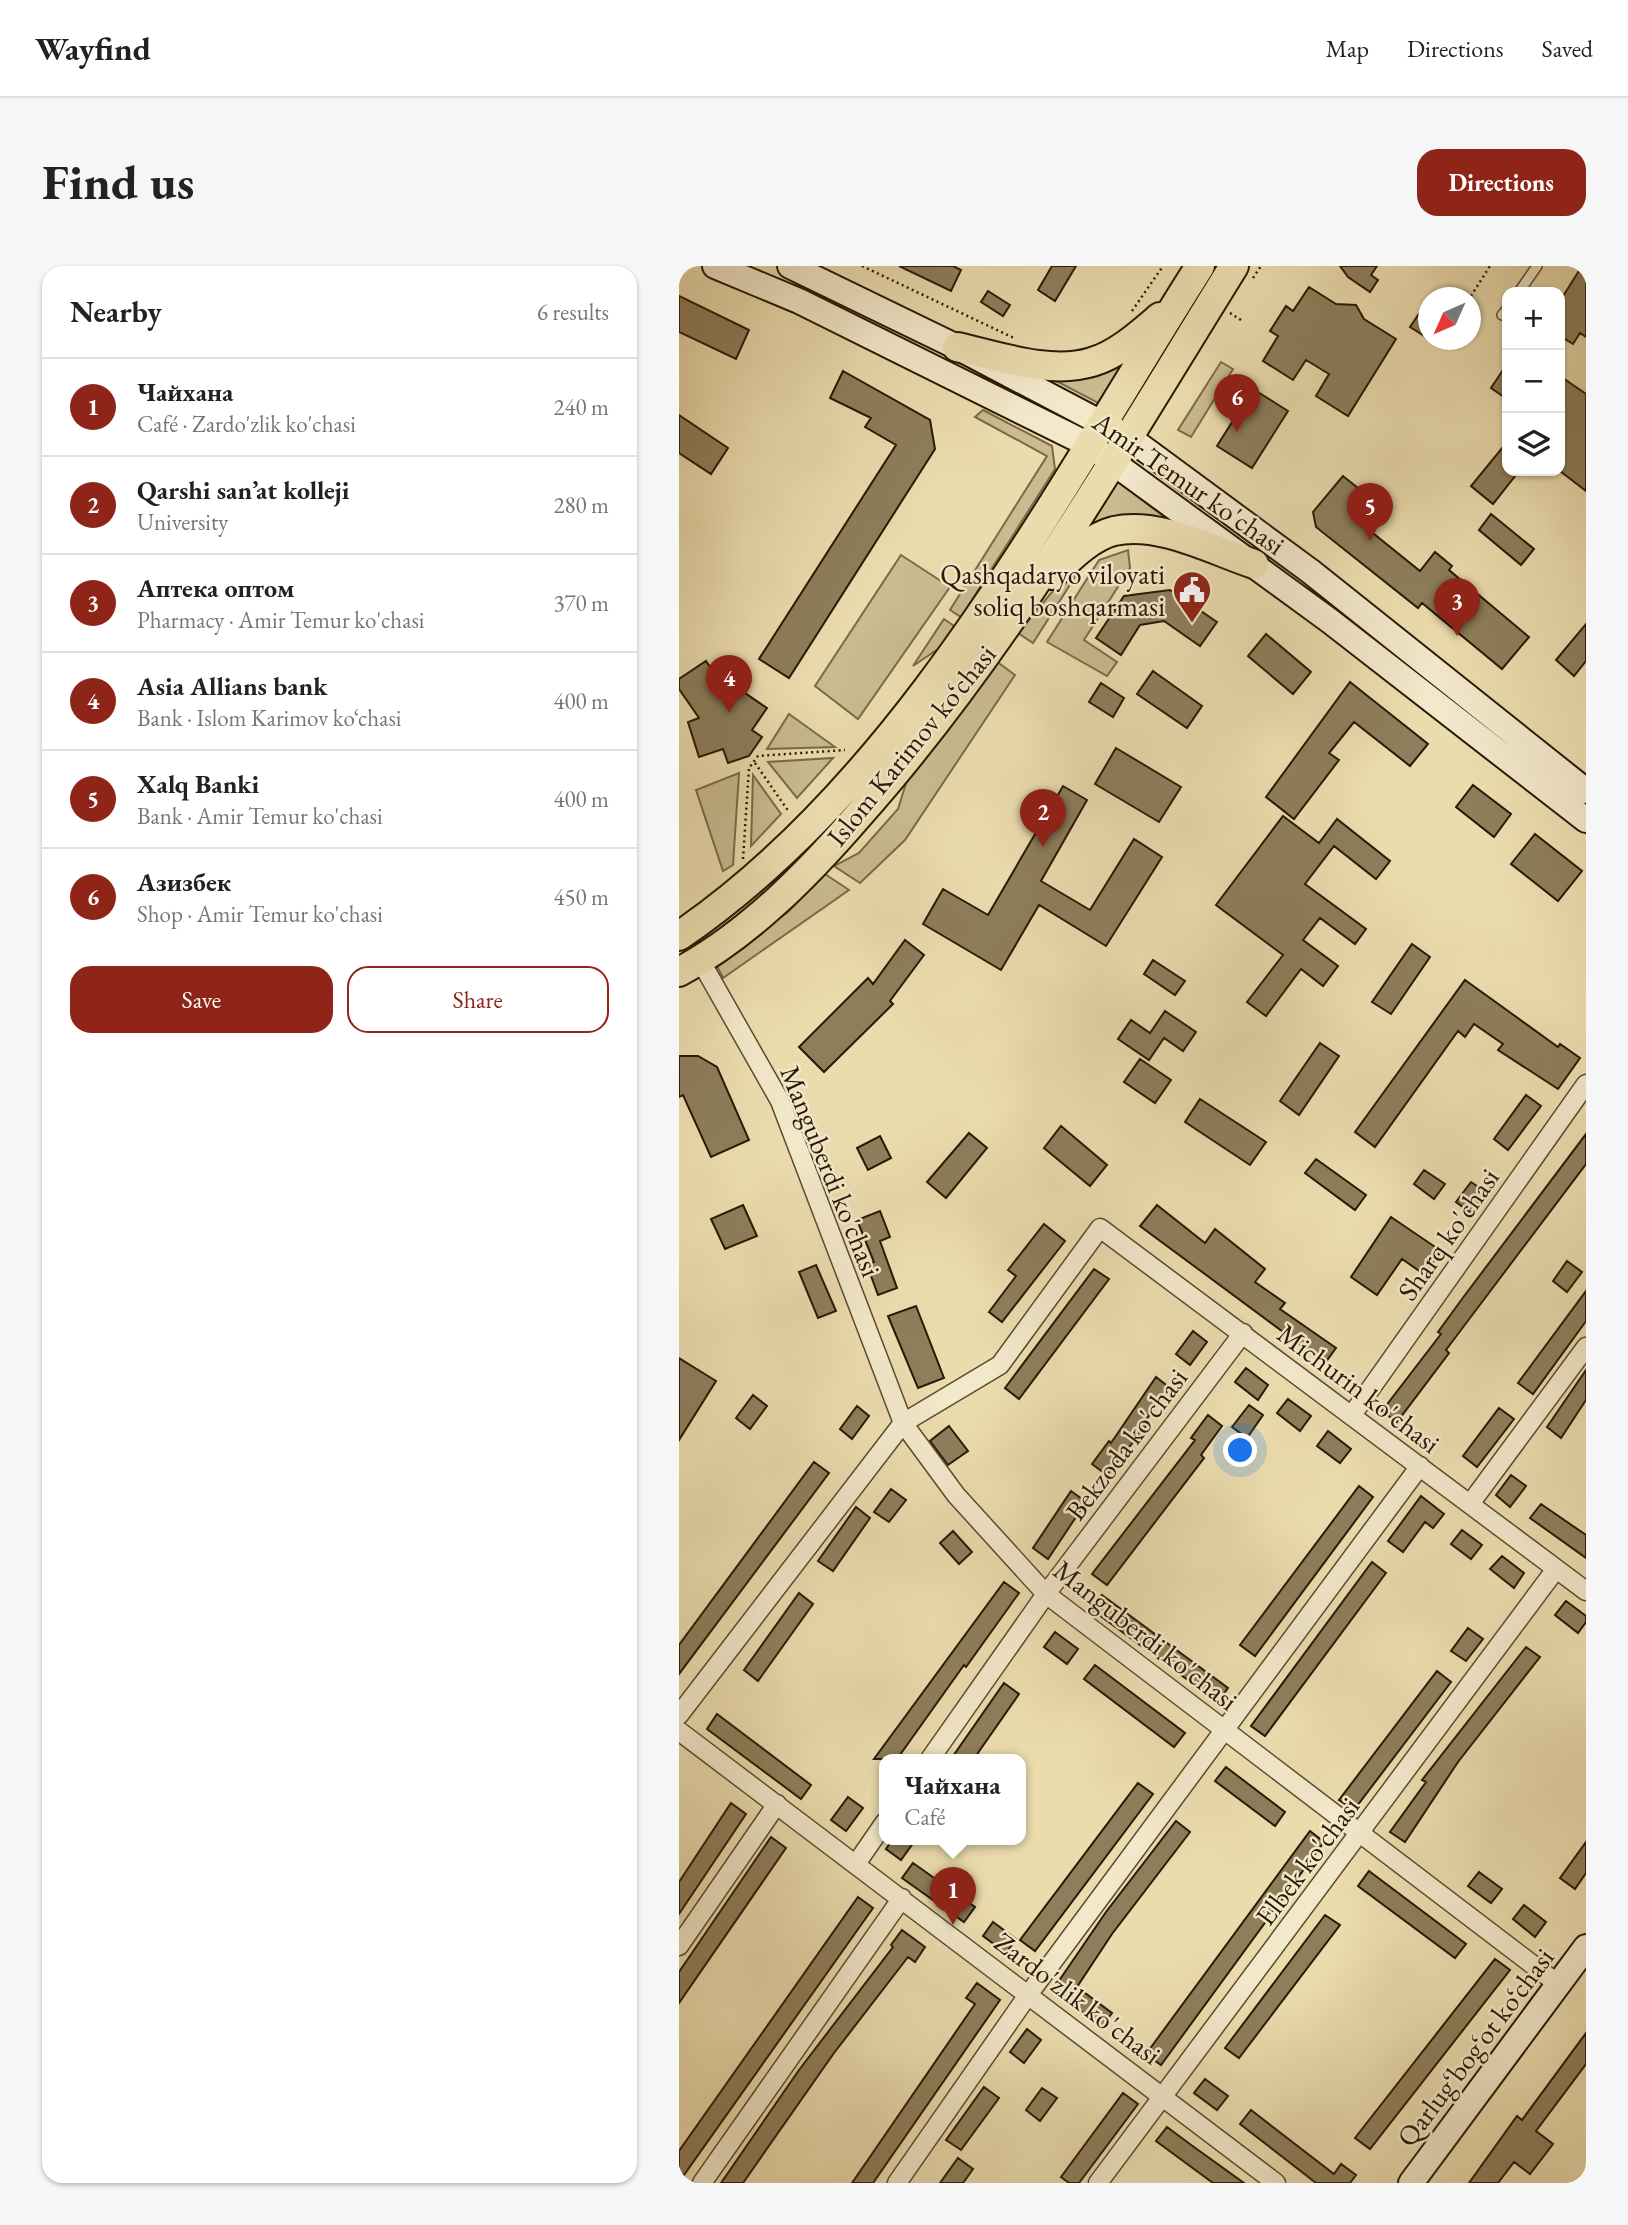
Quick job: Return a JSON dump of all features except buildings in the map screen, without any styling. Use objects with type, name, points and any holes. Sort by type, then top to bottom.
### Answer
[{"type":"main road","name":"Amir Temur ko'chasi","points":[[715,266],[1096,434],[1128,437],[1310,571],[1586,790]]},
{"type":"main road","name":"Amir Temur ko'chasi","points":[[790,266],[957,347],[1096,434],[1114,461],[1254,564],[1586,820]]},
{"type":"main road","name":"Islom Karimov ko‘chasi","points":[[679,936],[765,872],[885,741],[968,630],[1096,434],[1200,266]]},
{"type":"main road","name":"Islom Karimov ko‘chasi","points":[[689,966],[776,901],[840,837],[889,782],[962,688],[1017,608],[1114,461],[1234,266]]},
{"type":"main road","points":[[957,347],[1039,364],[1062,366],[1091,363],[1116,351],[1176,304]]},
{"type":"main road","points":[[1017,608],[1078,551],[1112,531],[1162,532],[1254,564]]},
{"type":"main road","name":"Qarlug‘bog‘ot ko‘chasi","points":[[1411,2183],[1586,1947]]},
{"type":"street","name":"Manguberdi ko'chasi","points":[[689,966],[780,1101],[903,1423],[956,1495],[1046,1594],[1558,1984]]},
{"type":"street","name":"Sharq ko'chasi","points":[[1352,1415],[1586,1084]]},
{"type":"street","name":"Michurin ko'chasi","points":[[903,1423],[1000,1365],[1100,1228],[1586,1591]]},
{"type":"street","name":"Bekzoda ko'chasi","points":[[934,1754],[1046,1594],[1243,1333]]},
{"type":"street","points":[[1470,1504],[1586,1347]]},
{"type":"street","points":[[679,1715],[903,1423]]},
{"type":"street","points":[[897,2183],[1028,1996],[1420,1466]]},
{"type":"street","name":"Elbek ko'chasi","points":[[1098,2183],[1361,1834],[1556,1569]]},
{"type":"street","name":"Zardo'zlik ko'chasi","points":[[679,1731],[1276,2183]]},
{"type":"street","points":[[679,1946],[777,1804]]},
{"type":"street","points":[[856,1864],[879,1831]]},
{"type":"street","points":[[702,2183],[902,1898]]},
{"type":"lane","points":[[1522,287],[1537,266]]},
{"type":"path","points":[[862,266],[1019,340]]},
{"type":"path","points":[[1125,320],[1163,266]]},
{"type":"path","points":[[1477,287],[1490,266]]},
{"type":"path","points":[[1230,313],[1241,320]]},
{"type":"path","points":[[742,863],[749,768],[758,756],[845,750]]},
{"type":"path","points":[[754,762],[789,812]]},
{"type":"shaded area","points":[[1132,349],[1098,403],[1041,373]]},
{"type":"shaded area","points":[[1221,362],[1233,369],[1191,437],[1178,430]]},
{"type":"shaded area","points":[[983,410],[1052,446],[1055,469],[961,617],[950,610],[1047,456],[975,417]]},
{"type":"shaded area","points":[[1117,481],[1183,531],[1073,547]]},
{"type":"shaded area","points":[[1128,550],[1130,568],[1084,640],[1117,662],[1107,676],[1047,642],[1099,560]]},
{"type":"shaded area","points":[[901,555],[950,587],[858,719],[815,686]]},
{"type":"shaded area","points":[[1087,558],[1033,643],[1018,633],[1071,569]]},
{"type":"shaded area","points":[[944,619],[954,626],[941,647],[913,666]]},
{"type":"shaded area","points":[[996,661],[1015,675],[905,840],[860,883],[834,866],[859,853],[898,809],[907,780]]},
{"type":"shaded area","points":[[789,714],[835,747],[767,749]]},
{"type":"shaded area","points":[[833,758],[797,798],[768,762]]},
{"type":"shaded area","points":[[739,773],[733,865],[723,871],[696,790]]},
{"type":"shaded area","points":[[753,775],[781,814],[751,846]]},
{"type":"shaded area","points":[[825,874],[849,890],[723,978],[716,964],[788,912]]},
{"type":"place","name":"Азизбек","points":[[1237,432]]},
{"type":"place","name":"Xalq Banki","points":[[1370,541]]},
{"type":"place","name":"Qashqadaryo viloyati soliq boshqarmasi","points":[[1192,624]]},
{"type":"place","name":"Аптека оптом","points":[[1457,636]]},
{"type":"place","name":"Asia Allians bank","points":[[729,713]]},
{"type":"place","name":"Qarshi san’at kolleji","points":[[1043,847]]},
{"type":"place","name":"Чайхана","points":[[953,1925]]}]
